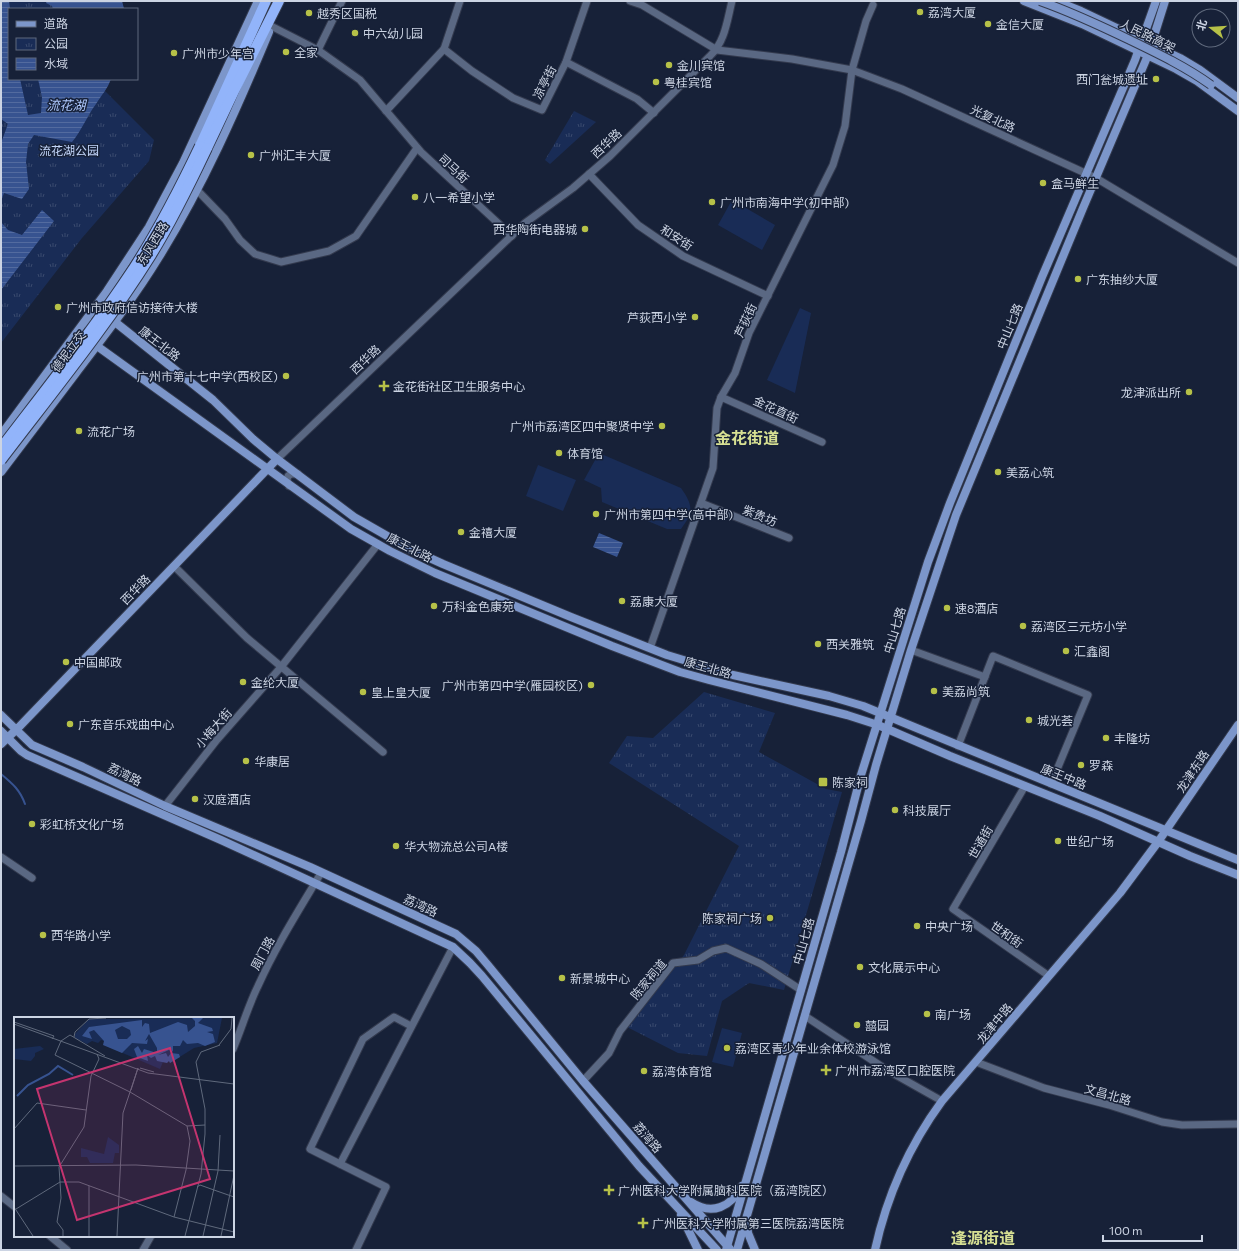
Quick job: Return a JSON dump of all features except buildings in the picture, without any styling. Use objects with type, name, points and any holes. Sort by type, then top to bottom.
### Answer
[{"type":"highway","points":[[204,147],[266,1]]},
{"type":"highway","name":"东风西路","points":[[204,147],[234,92],[280,1]]},
{"type":"highway","name":"德坭立交","points":[[1,448],[94,325],[133,268],[165,216],[204,147]]},
{"type":"highway","name":"德坭立交","points":[[1,460],[100,330],[134,282],[170,222],[204,147]]},
{"type":"main road","name":"东风西路","points":[[1,435],[87,320],[128,261],[149,227],[173,182],[258,1]]},
{"type":"main road","name":"东风西路","points":[[1,472],[115,322],[168,242],[197,190],[228,125],[271,26],[280,1]]},
{"type":"main road","points":[[1024,1],[1082,24],[1172,66],[1197,81],[1238,111]]},
{"type":"main road","name":"人民路高架","points":[[1040,1],[1079,16],[1162,55],[1212,85],[1238,105]]},
{"type":"main road","points":[[1056,1],[1086,13],[1152,44],[1190,64],[1238,99]]},
{"type":"main road","name":"中山七路","points":[[728,1249],[861,775],[918,594],[948,509],[1042,277],[1143,40],[1156,1]]},
{"type":"main road","name":"中山七路","points":[[737,1250],[859,828],[872,778],[939,564],[956,515],[1148,55],[1164,1]]},
{"type":"main road","points":[[1212,85],[1238,99]]},
{"type":"main road","points":[[97,346],[87,320],[115,322]]},
{"type":"main road","name":"康王北路","points":[[115,322],[213,400],[277,459],[354,517],[410,549],[443,564],[650,648],[718,671],[849,701],[881,713]]},
{"type":"main road","name":"康王北路","points":[[97,346],[351,529],[435,573],[654,663],[694,676],[847,715],[887,729]]},
{"type":"main road","name":"西华路","points":[[1,744],[17,730],[277,459]]},
{"type":"main road","name":"康王中路","points":[[881,713],[1238,860]]},
{"type":"main road","name":"荔湾路","points":[[1,716],[32,745],[83,767],[165,806],[321,873],[456,934],[476,951],[496,973],[583,1081],[728,1249]]},
{"type":"main road","name":"龙津东路","points":[[1166,831],[1238,725]]},
{"type":"main road","name":"康王中路","points":[[887,729],[1100,816],[1238,875]]},
{"type":"main road","name":"荔湾路","points":[[1,731],[27,755],[221,840],[452,947],[478,972],[639,1166],[717,1250]]},
{"type":"main road","points":[[27,755],[32,745]]},
{"type":"main road","points":[[861,775],[872,778]]},
{"type":"main road","name":"龙津中路","points":[[875,1250],[889,1199],[899,1173],[920,1132],[942,1101],[1120,893],[1166,831]]},
{"type":"main road","points":[[686,1199],[701,1208],[713,1210],[728,1203],[738,1193],[748,1177]]},
{"type":"main road","points":[[668,1196],[683,1218],[698,1250]]},
{"type":"main road","points":[[747,1217],[748,1232],[755,1250]]},
{"type":"street","points":[[318,50],[342,1]]},
{"type":"street","points":[[386,111],[444,49],[460,1]]},
{"type":"street","name":"凉亭街","points":[[444,49],[472,71],[514,98],[542,110],[566,62],[587,1]]},
{"type":"street","points":[[630,1],[642,6],[717,50]]},
{"type":"street","name":"西华路","points":[[277,459],[525,223],[550,205],[610,156],[717,50],[722,39],[732,1]]},
{"type":"street","name":"芦荻街","points":[[650,648],[713,468],[716,416],[721,396],[735,373],[749,333],[833,165],[845,126],[852,70],[866,21],[873,5]]},
{"type":"street","name":"司马街","points":[[271,26],[318,50],[360,80],[417,148],[512,236]]},
{"type":"street","name":"光复北路","points":[[717,50],[792,59],[852,70],[902,89],[1096,178],[1238,264]]},
{"type":"street","points":[[566,62],[637,99],[654,113]]},
{"type":"street","points":[[197,190],[225,219],[240,240],[255,254],[281,262],[329,252],[356,236],[417,148]]},
{"type":"street","name":"和安街","points":[[588,174],[638,225],[683,256],[768,296]]},
{"type":"street","points":[[128,261],[148,274]]},
{"type":"street","points":[[34,392],[51,405]]},
{"type":"street","name":"金花直街","points":[[721,396],[822,442]]},
{"type":"street","points":[[290,486],[288,476],[291,474],[298,474]]},
{"type":"street","name":"紫贵坊","points":[[701,502],[789,538]]},
{"type":"street","name":"小梅大街","points":[[165,806],[216,741],[281,667],[378,544]]},
{"type":"street","points":[[174,566],[247,638],[383,752]]},
{"type":"street","points":[[911,650],[985,677]]},
{"type":"street","points":[[958,746],[993,656],[1088,695],[1051,784]]},
{"type":"street","name":"世通街","points":[[953,909],[1025,786]]},
{"type":"street","points":[[1,857],[32,878]]},
{"type":"street","name":"周门路","points":[[234,1046],[255,992],[274,952],[321,873]]},
{"type":"street","name":"世和街","points":[[953,909],[1049,976]]},
{"type":"street","points":[[340,1164],[452,947]]},
{"type":"street","name":"陈家祠道","points":[[583,1081],[609,1053],[620,1031],[673,963],[698,960],[713,951],[726,948],[761,964],[801,990]]},
{"type":"street","points":[[805,1016],[887,1070],[942,1101]]},
{"type":"street","points":[[356,1250],[386,1187],[310,1149],[363,1039],[394,1018],[411,1026]]},
{"type":"street","name":"文昌北路","points":[[976,1062],[1044,1088],[1109,1105],[1162,1122],[1182,1125],[1238,1124]]},
{"type":"street","points":[[1,1196],[14,1207]]},
{"type":"street","points":[[51,1237],[67,1250]]},
{"type":"street","points":[[143,1250],[150,1237]]},
{"type":"green space","name":"流花湖公园","points":[[1,1],[122,1],[124,8],[8,8],[8,80],[109,80],[104,90],[154,140],[149,161],[82,238],[1,343]]},
{"type":"green space","points":[[574,111],[596,122],[550,164],[545,160]]},
{"type":"green space","points":[[732,200],[775,225],[762,250],[718,225]]},
{"type":"green space","points":[[800,308],[811,313],[795,393],[767,380]]},
{"type":"green space","points":[[599,453],[681,488],[690,504],[690,513],[681,529],[667,529],[602,502],[601,488],[584,480]]},
{"type":"green space","points":[[538,465],[576,480],[563,511],[526,496]]},
{"type":"green space","points":[[704,692],[775,713],[759,752],[826,789],[842,792],[784,990],[749,983],[722,1001],[707,1056],[678,1053],[627,1027],[684,955],[739,846],[609,763],[627,736],[653,738]]},
{"type":"green space","name":"荔湾区青少年业余体校游泳馆","points":[[722,1028],[742,1033],[733,1067],[712,1062]]},
{"type":"water","name":"流花湖","points":[[1,1],[9,1],[8,80],[20,80],[28,115],[41,113],[42,97],[38,80],[110,80],[72,142],[34,135],[28,144],[26,162],[29,189],[22,199],[4,193],[1,201],[1,143],[8,124],[1,119]]},
{"type":"water","points":[[47,1],[122,1],[124,8],[53,8],[52,6],[46,3]]},
{"type":"water","points":[[42,210],[54,221],[1,290],[1,222],[8,230],[22,235]]},
{"type":"water","points":[[599,533],[623,543],[617,557],[593,547]]},
{"type":"waterway","points":[[1,774],[16,788],[25,804]]},
{"type":"place","name":"荔湾大厦","points":[[920,12]]},
{"type":"place","name":"越秀区国税","points":[[309,13]]},
{"type":"place","name":"金信大厦","points":[[988,24]]},
{"type":"place","name":"中六幼儿园","points":[[355,33]]},
{"type":"place","name":"全家","points":[[286,52]]},
{"type":"place","name":"广州市少年宫","points":[[174,53]]},
{"type":"place","name":"金川宾馆","points":[[669,65]]},
{"type":"place","name":"西门瓮城遗址","points":[[1156,79]]},
{"type":"place","name":"粤桂宾馆","points":[[656,82]]},
{"type":"place","name":"广州汇丰大厦","points":[[251,155]]},
{"type":"place","name":"盒马鲜生","points":[[1043,183]]},
{"type":"place","name":"八一希望小学","points":[[415,197]]},
{"type":"place","name":"广州市南海中学(初中部)","points":[[712,202]]},
{"type":"place","name":"西华陶街电器城","points":[[585,229]]},
{"type":"place","name":"广东抽纱大厦","points":[[1078,279]]},
{"type":"place","name":"广州市政府信访接待大楼","points":[[58,307]]},
{"type":"place","name":"芦荻西小学","points":[[695,317]]},
{"type":"place","name":"广州市第十七中学(西校区)","points":[[286,376]]},
{"type":"place","name":"金花街社区卫生服务中心","points":[[384,386]]},
{"type":"place","name":"龙津派出所","points":[[1189,392]]},
{"type":"place","name":"广州市荔湾区四中聚贤中学","points":[[662,426]]},
{"type":"place","name":"流花广场","points":[[79,431]]},
{"type":"place","name":"体育馆","points":[[559,453]]},
{"type":"place","name":"美荔心筑","points":[[998,472]]},
{"type":"place","name":"广州市第四中学(高中部)","points":[[596,514]]},
{"type":"place","name":"金禧大厦","points":[[461,532]]},
{"type":"place","name":"荔康大厦","points":[[622,601]]},
{"type":"place","name":"万科金色康苑","points":[[434,606]]},
{"type":"place","name":"速8酒店","points":[[947,608]]},
{"type":"place","name":"荔湾区三元坊小学","points":[[1023,626]]},
{"type":"place","name":"西关雅筑","points":[[818,644]]},
{"type":"place","name":"汇鑫阁","points":[[1066,651]]},
{"type":"place","name":"中国邮政","points":[[66,662]]},
{"type":"place","name":"金纶大厦","points":[[243,682]]},
{"type":"place","name":"广州市第四中学(雁园校区)","points":[[591,685]]},
{"type":"place","name":"美荔尚筑","points":[[934,691]]},
{"type":"place","name":"皇上皇大厦","points":[[363,692]]},
{"type":"place","name":"城光荟","points":[[1029,720]]},
{"type":"place","name":"广东音乐戏曲中心","points":[[70,724]]},
{"type":"place","name":"丰隆坊","points":[[1106,738]]},
{"type":"place","name":"华康居","points":[[246,761]]},
{"type":"place","name":"罗森","points":[[1081,765]]},
{"type":"place","name":"陈家祠","points":[[823,782]]},
{"type":"place","name":"汉庭酒店","points":[[195,799]]},
{"type":"place","name":"科技展厅","points":[[895,810]]},
{"type":"place","name":"彩虹桥文化广场","points":[[32,824]]},
{"type":"place","name":"世纪广场","points":[[1058,841]]},
{"type":"place","name":"华大物流总公司A楼","points":[[396,846]]},
{"type":"place","name":"陈家祠广场","points":[[770,918]]},
{"type":"place","name":"中央广场","points":[[917,926]]},
{"type":"place","name":"西华路小学","points":[[43,935]]},
{"type":"place","name":"文化展示中心","points":[[860,967]]},
{"type":"place","name":"新景城中心","points":[[562,978]]},
{"type":"place","name":"南广场","points":[[927,1014]]},
{"type":"place","name":"囍园","points":[[857,1025]]},
{"type":"place","name":"荔湾区青少年业余体校游泳馆","points":[[727,1048]]},
{"type":"place","name":"广州市荔湾区口腔医院","points":[[826,1070]]},
{"type":"place","name":"荔湾体育馆","points":[[644,1071]]},
{"type":"place","name":"广州医科大学附属脑科医院（荔湾院区）","points":[[609,1190]]},
{"type":"place","name":"广州医科大学附属第三医院荔湾医院","points":[[643,1223]]},
{"type":"district","name":"金花街道","points":[[747,437]]},
{"type":"district","name":"逢源街道","points":[[983,1237]]}]
